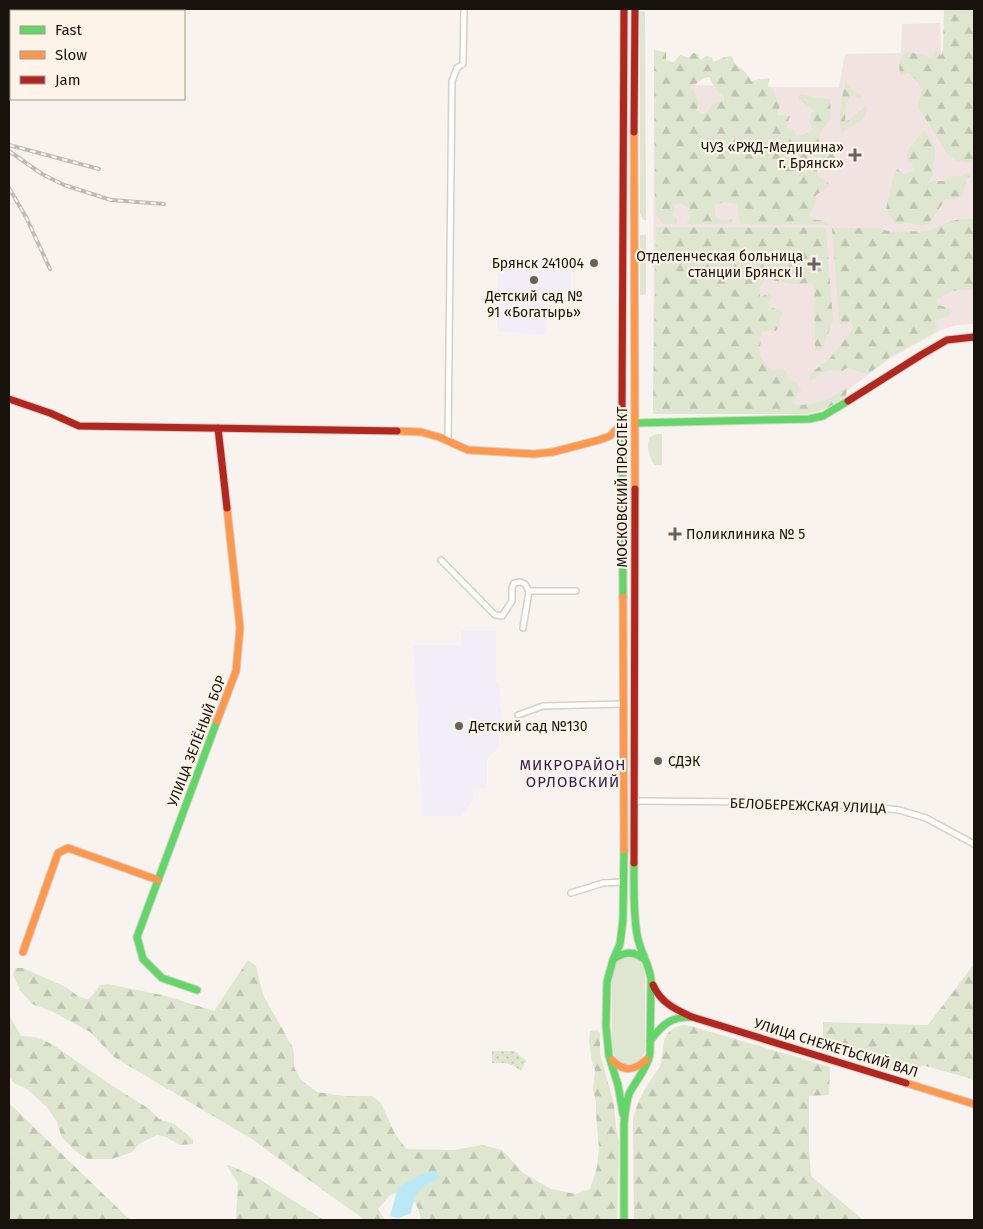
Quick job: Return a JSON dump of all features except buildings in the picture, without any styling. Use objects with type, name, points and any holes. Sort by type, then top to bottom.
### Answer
[{"type":"main road","name":"МОСКОВСКИЙ ПРОСПЕКТ","points":[[624,9],[622,424],[623,920],[620,944],[607,982],[606,1026],[609,1056],[618,1085],[624,1123]]},
{"type":"main road","name":"МОСКОВСКИЙ ПРОСПЕКТ","points":[[635,9],[635,922],[651,979],[650,1054]]},
{"type":"main road","points":[[9,399],[50,413],[79,426],[421,432],[468,450],[534,454],[553,452],[599,440],[610,436],[622,424],[809,419],[822,416],[948,340],[974,336]]},
{"type":"main road","name":"УЛИЦА ЗЕЛЁНЫЙ БОР","points":[[196,990],[162,978],[143,959],[137,937],[236,671],[240,628],[218,428]]},
{"type":"main road","points":[[23,952],[58,853],[68,848],[158,880]]},
{"type":"main road","points":[[613,960],[623,953],[633,952],[643,958],[648,964]]},
{"type":"main road","name":"УЛИЦА СНЕЖЕТЬСКИЙ ВАЛ","points":[[651,979],[655,991],[663,1001],[692,1017],[974,1104]]},
{"type":"main road","name":"УЛИЦА СНЕЖЕТЬСКИЙ ВАЛ","points":[[650,1041],[668,1021],[681,1016],[692,1017]]},
{"type":"main road","points":[[609,1056],[618,1066],[634,1069],[641,1066],[650,1054]]},
{"type":"main road","points":[[624,1220],[624,1123],[629,1095],[648,1063],[650,1054]]},
{"type":"street","points":[[448,441],[452,81],[457,68],[463,64],[464,9]]},
{"type":"street","points":[[441,560],[495,615],[502,616],[512,601],[512,588],[514,584],[520,582],[524,584],[529,591],[523,628]]},
{"type":"street","points":[[529,591],[576,591]]},
{"type":"street","points":[[518,715],[544,706],[623,704]]},
{"type":"street","name":"БЕЛОБЕРЕЖСКАЯ УЛИЦА","points":[[635,801],[777,803],[863,806],[899,810],[926,818],[974,844]]},
{"type":"street","points":[[571,893],[600,883],[623,882]]},
{"type":"shaded area","name":"Отделенческая больница станции Брянск II","points":[[940,23],[942,77],[974,156],[974,324],[957,325],[941,330],[889,359],[849,389],[816,408],[796,412],[653,414],[654,84],[839,87],[845,54],[901,53],[902,24]]},
{"type":"shaded area","name":"Детский сад № 91 «Богатырь»","points":[[538,257],[571,257],[571,299],[547,300],[546,335],[497,331],[498,262],[538,261]]},
{"type":"shaded area","name":"Детский сад №130","points":[[461,631],[496,631],[496,681],[499,681],[502,713],[499,747],[487,759],[487,788],[472,788],[473,799],[462,816],[423,816],[413,645],[461,645]]},
{"type":"green space","points":[[944,9],[974,9],[974,162],[969,163],[957,161],[948,155],[918,107],[922,90],[920,85],[908,73],[901,76],[899,70],[903,54],[909,52],[931,57],[936,47],[941,56],[943,49]]},
{"type":"green space","points":[[640,11],[645,12],[646,220],[643,220],[640,213]]},
{"type":"green space","points":[[654,50],[666,52],[666,61],[674,62],[680,55],[689,58],[693,53],[699,54],[700,60],[706,56],[712,57],[713,62],[732,56],[736,64],[751,81],[770,78],[768,86],[773,88],[780,105],[777,115],[790,116],[786,128],[794,129],[796,136],[809,133],[813,129],[809,121],[811,113],[815,111],[798,98],[801,94],[830,99],[831,119],[822,130],[819,138],[828,146],[836,159],[817,170],[818,177],[827,181],[830,186],[816,195],[815,205],[808,218],[821,220],[828,223],[828,225],[740,224],[737,204],[725,202],[715,205],[715,216],[722,220],[732,219],[731,224],[687,224],[691,211],[681,203],[675,205],[673,215],[676,218],[677,224],[662,224],[655,215]],"holes":[[[709,77],[717,91],[723,95],[725,100],[713,103],[707,113],[701,113],[697,110],[699,102],[691,87]]]},
{"type":"green space","points":[[846,82],[850,88],[861,95],[860,98],[851,96],[846,104],[845,121],[850,120],[862,110],[866,103],[867,110],[863,119],[842,134],[840,115]]},
{"type":"green space","points":[[924,130],[935,150],[933,175],[927,183],[945,181],[951,177],[962,176],[968,172],[970,177],[966,178],[963,195],[953,199],[946,199],[928,224],[921,226],[909,223],[895,224],[886,209],[892,181],[897,169],[904,174],[913,171],[912,163],[907,161],[908,150]]},
{"type":"green space","points":[[974,219],[974,289],[952,291],[937,299],[938,305],[953,310],[947,317],[934,320],[937,326],[935,332],[890,357],[868,374],[849,367],[842,371],[832,370],[819,373],[815,379],[809,380],[809,375],[830,358],[854,328],[850,322],[841,326],[839,319],[832,228],[880,228],[890,232],[929,231],[951,221]]},
{"type":"green space","points":[[656,227],[826,228],[833,321],[822,349],[815,351],[814,289],[812,283],[793,284],[766,279],[759,288],[760,297],[769,294],[772,297],[768,302],[769,307],[780,310],[783,314],[779,318],[780,326],[776,331],[762,332],[760,356],[772,371],[779,369],[786,371],[788,379],[798,385],[801,391],[791,402],[795,405],[823,401],[848,386],[846,395],[828,407],[808,414],[653,414]]},
{"type":"green space","points":[[640,235],[646,235],[646,295],[640,295]]},
{"type":"green space","points":[[656,434],[662,434],[662,465],[655,465],[653,463],[648,449],[649,439]]},
{"type":"green space","points":[[625,957],[637,960],[645,970],[645,1051],[642,1057],[633,1064],[622,1063],[618,1060],[612,1048],[612,973],[617,963]]},
{"type":"green space","points":[[248,960],[256,966],[263,995],[292,1046],[294,1067],[301,1080],[317,1092],[344,1096],[372,1096],[381,1103],[394,1132],[406,1149],[454,1150],[482,1145],[502,1150],[523,1173],[551,1189],[576,1194],[590,1189],[597,1167],[599,1148],[596,1102],[593,1089],[595,1070],[589,1041],[590,1031],[597,1030],[600,1033],[600,1054],[614,1104],[619,1141],[617,1220],[421,1220],[415,1203],[402,1191],[390,1195],[378,1209],[385,1220],[365,1220],[250,1138],[114,1057],[90,1032],[53,1012],[32,1004],[20,990],[13,975],[15,968],[23,968],[66,987],[79,997],[88,999],[100,985],[108,984],[166,996],[214,1011]]},
{"type":"green space","points":[[974,964],[974,1083],[972,1079],[922,1065],[915,1077],[823,1050],[823,1022],[928,1025]]},
{"type":"green space","points":[[9,1015],[21,1036],[35,1037],[52,1044],[149,1109],[159,1119],[174,1124],[193,1140],[193,1144],[180,1145],[166,1137],[157,1135],[139,1144],[132,1152],[112,1159],[88,1159],[79,1154],[62,1138],[57,1122],[47,1107],[27,1089],[14,1083],[9,1076]]},
{"type":"green space","points":[[683,1025],[830,1067],[829,1095],[809,1096],[811,1176],[862,1219],[867,1220],[634,1220],[633,1119],[642,1094],[660,1066],[666,1035],[674,1028]]},
{"type":"green space","points":[[492,1051],[515,1051],[526,1061],[521,1071],[508,1064],[492,1063]]},
{"type":"green space","points":[[9,1103],[130,1220],[9,1220]]},
{"type":"green space","points":[[226,1165],[259,1179],[324,1220],[236,1220],[238,1183]]},
{"type":"water","points":[[437,1171],[440,1178],[419,1191],[411,1213],[399,1218],[390,1216],[398,1187],[422,1174]]},
{"type":"railway","points":[[9,145],[99,169]]},
{"type":"railway","points":[[9,151],[42,174],[64,185],[111,200],[164,204]]},
{"type":"railway","points":[[9,188],[26,217],[50,269]]},
{"type":"traffic: fast","points":[[635,423],[809,419],[823,416],[848,401]]},
{"type":"traffic: fast","points":[[622,406],[623,597]]},
{"type":"traffic: fast","points":[[197,990],[162,978],[143,959],[137,937],[217,721]]},
{"type":"traffic: fast","points":[[623,1114],[618,1085],[609,1056],[606,1026],[607,982],[620,944],[623,920],[624,850]]},
{"type":"traffic: fast","points":[[624,1220],[624,1123],[626,1108],[629,1094],[644,1070],[650,1054],[651,979],[638,940],[634,899],[634,863]]},
{"type":"traffic: fast","points":[[614,959],[630,953],[645,960]]},
{"type":"traffic: fast","points":[[650,1041],[658,1030],[667,1023],[677,1018],[690,1017]]},
{"type":"traffic: slow","points":[[634,132],[635,489]]},
{"type":"traffic: slow","points":[[397,431],[421,432],[439,437],[468,450],[534,454],[553,452],[599,440],[610,436],[622,424]]},
{"type":"traffic: slow","points":[[217,721],[236,671],[240,628],[227,508]]},
{"type":"traffic: slow","points":[[623,597],[624,850]]},
{"type":"traffic: slow","points":[[23,952],[58,853],[68,848],[158,880]]},
{"type":"traffic: slow","points":[[612,1060],[621,1067],[629,1069],[646,1060]]},
{"type":"traffic: slow","points":[[906,1083],[974,1104]]},
{"type":"traffic: jam","points":[[622,406],[624,9]]},
{"type":"traffic: jam","points":[[634,132],[635,9]]},
{"type":"traffic: jam","points":[[848,401],[947,340],[974,337]]},
{"type":"traffic: jam","points":[[9,399],[50,413],[79,426],[397,431]]},
{"type":"traffic: jam","points":[[218,428],[227,508]]},
{"type":"traffic: jam","points":[[634,863],[635,489]]},
{"type":"traffic: jam","points":[[653,985],[664,1001],[692,1017],[906,1083]]},
{"type":"place","name":"ЧУЗ «РЖД-Медицина» г. Брянск»","points":[[855,155]]},
{"type":"place","name":"Брянск 241004","points":[[594,263]]},
{"type":"place","name":"Отделенческая больница станции Брянск II","points":[[814,264]]},
{"type":"place","name":"Детский сад № 91 «Богатырь»","points":[[534,280]]},
{"type":"place","name":"Поликлиника № 5","points":[[675,534]]},
{"type":"place","name":"Детский сад №130","points":[[459,726]]},
{"type":"place","name":"СДЭК","points":[[658,761]]},
{"type":"district","name":"МИКРОРАЙОН ОРЛОВСКИЙ","points":[[573,774]]}]
